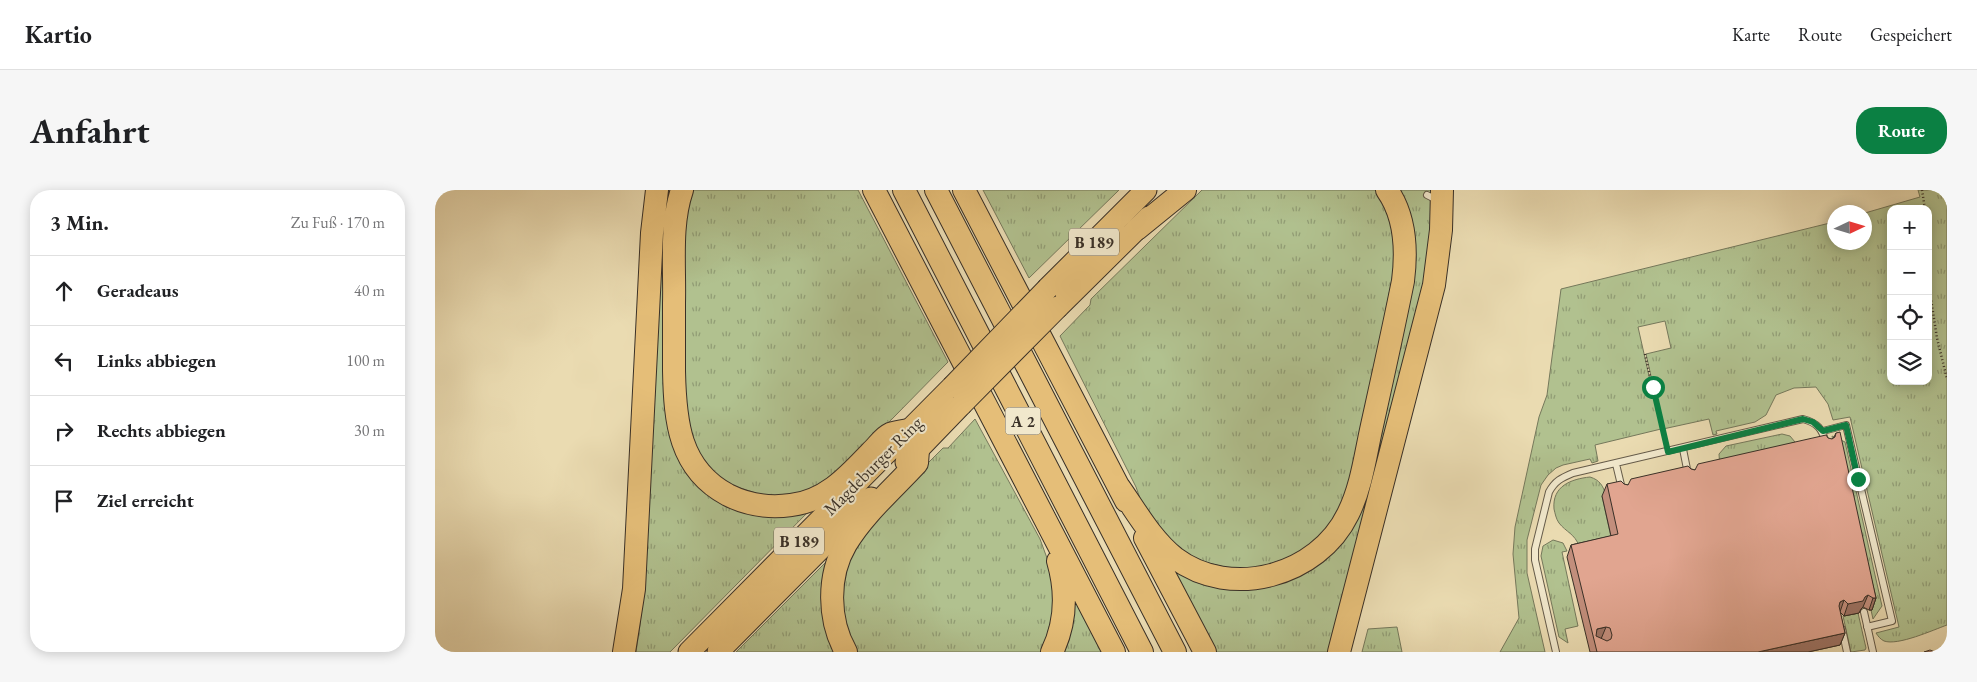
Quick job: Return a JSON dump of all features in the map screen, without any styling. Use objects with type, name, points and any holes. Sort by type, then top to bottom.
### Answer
[{"type":"highway","points":[[625,652],[634,589],[652,233],[657,190]]},
{"type":"highway","points":[[683,190],[675,223],[673,334],[675,406],[678,428],[685,449],[702,474],[723,492],[739,500],[765,506],[802,503],[829,492],[889,434],[913,440],[917,463],[864,520],[845,546],[839,559],[833,584],[832,610],[837,634],[846,652]]},
{"type":"highway","points":[[870,190],[885,210]]},
{"type":"highway","points":[[874,190],[1114,652]]},
{"type":"highway","name":"A 2","points":[[904,190],[1142,652]]},
{"type":"highway","name":"A 2","points":[[937,190],[1175,652]]},
{"type":"highway","points":[[964,190],[1205,652]]},
{"type":"highway","name":"B 189","points":[[957,396],[1048,288],[1146,190]]},
{"type":"highway","name":"B 189","points":[[957,396],[1058,307],[1175,190]]},
{"type":"highway","points":[[1137,229],[1185,190]]},
{"type":"highway","points":[[1119,487],[1164,548],[1181,562],[1207,573],[1233,578],[1256,578],[1289,568],[1318,551],[1332,538],[1348,514],[1360,480],[1403,281],[1405,248],[1403,229],[1398,211],[1387,190]]},
{"type":"highway","points":[[1339,652],[1434,285],[1441,230],[1437,196]]},
{"type":"highway","name":"Magdeburger Ring","points":[[689,652],[957,396]]},
{"type":"highway","name":"Magdeburger Ring","points":[[718,652],[913,440]]},
{"type":"highway","points":[[1037,504],[1055,552],[1064,592],[1062,622],[1050,650]]},
{"type":"lane","points":[[1556,652],[1535,560],[1535,549],[1547,498],[1554,484],[1560,478],[1803,419],[1813,422],[1823,431],[1827,446]]},
{"type":"lane","points":[[1823,431],[1846,425],[1892,621],[1867,627]]},
{"type":"lane","points":[[1683,449],[1689,477]]},
{"type":"lane","points":[[1616,464],[1622,492]]},
{"type":"lane","points":[[1864,612],[1873,652]]},
{"type":"lane","points":[[1841,626],[1847,652]]},
{"type":"path","points":[[1922,190],[1924,205]]},
{"type":"path","points":[[1930,295],[1937,338],[1947,379]]},
{"type":"path","points":[[1645,354],[1668,452]]},
{"type":"green space","points":[[665,190],[674,190],[687,472],[809,511],[670,652],[636,652],[644,583]]},
{"type":"green space","points":[[693,190],[858,190],[948,362],[840,472],[817,489],[771,498],[725,483],[697,453],[684,409],[684,226]]},
{"type":"green space","points":[[983,190],[1119,190],[1029,278]]},
{"type":"green space","points":[[1202,190],[1378,190],[1381,194],[1398,248],[1354,474],[1340,513],[1306,552],[1245,572],[1188,558],[1147,518],[1136,487],[1060,336],[1090,305],[1091,299]]},
{"type":"green space","points":[[1396,190],[1432,190],[1432,216],[1427,268],[1329,652],[1215,652],[1166,560],[1189,578],[1326,557],[1404,322]]},
{"type":"green space","points":[[1918,190],[1944,190],[1947,200],[1947,625],[1915,637],[1890,642],[1884,641],[1876,633],[1899,627],[1850,417],[1833,420],[1828,404],[1816,387],[1794,388],[1776,395],[1766,415],[1755,422],[1716,431],[1717,434],[1713,435],[1709,419],[1663,429],[1646,354],[1671,348],[1665,321],[1638,327],[1661,429],[1595,445],[1598,461],[1592,463],[1590,459],[1563,465],[1548,475],[1541,485],[1527,540],[1527,573],[1545,652],[1500,652],[1519,618],[1513,554],[1515,527],[1539,417],[1547,395],[1561,289],[1827,224],[1827,250],[1872,250],[1872,211],[1887,207],[1887,385],[1932,385],[1932,205],[1892,205],[1920,197]]},
{"type":"green space","points":[[975,419],[1040,539],[1051,569],[1056,599],[1043,652],[855,652],[840,604],[850,554],[881,510],[943,448],[948,448]]},
{"type":"green space","points":[[1782,434],[1790,436],[1795,442],[1720,470],[1719,454],[1726,446]]},
{"type":"green space","points":[[1832,436],[1845,442],[1882,606],[1873,619]]},
{"type":"green space","points":[[1590,477],[1601,484],[1606,495],[1602,496],[1613,546],[1579,546],[1573,536],[1556,518],[1554,501],[1560,489],[1570,482]]},
{"type":"green space","points":[[1553,540],[1563,543],[1567,551],[1562,552],[1578,626],[1565,629],[1568,643],[1559,637],[1541,556],[1543,546]]},
{"type":"green space","points":[[831,557],[836,652],[736,652]]},
{"type":"green space","points":[[1072,596],[1106,652],[1062,652]]},
{"type":"green space","points":[[1858,613],[1866,648],[1865,650],[1851,652],[1843,616]]},
{"type":"green space","points":[[1397,627],[1402,652],[1362,652],[1368,629]]},
{"type":"building","points":[[1840,432],[1876,598],[1868,595],[1863,601],[1848,604],[1844,600],[1840,602],[1839,606],[1845,633],[1758,652],[1597,652],[1571,545],[1618,534],[1607,484],[1621,481],[1628,485],[1631,479],[1688,466],[1695,470],[1698,464],[1826,435],[1832,439],[1836,433]],"holes":[[[1610,628],[1611,639],[1607,641],[1596,636],[1597,629]]]},
{"type":"route","points":[[1653,387],[1668,452],[1803,419],[1813,422],[1823,431],[1846,425],[1858,479]]}]
